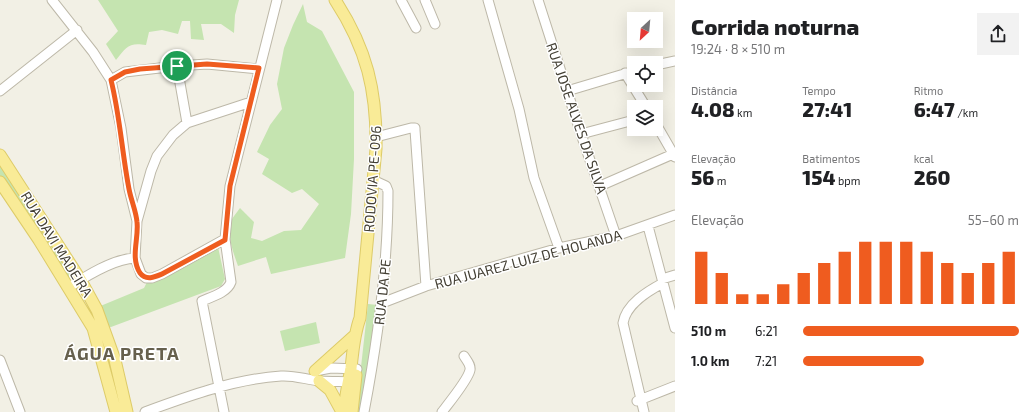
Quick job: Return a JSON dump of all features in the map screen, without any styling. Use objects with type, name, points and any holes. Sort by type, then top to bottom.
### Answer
[{"type":"main road","name":"RODOVIA PE-096","points":[[335,0],[346,17],[365,57],[370,74],[374,101],[376,137],[360,318]]},
{"type":"main road","name":"RUA DAVI MADEIRA","points":[[0,155],[80,279],[97,310],[115,360],[127,412]]},
{"type":"main road","name":"RUA DAVI MADEIRA","points":[[0,182],[39,240],[93,328],[97,338],[116,412]]},
{"type":"main road","points":[[354,369],[355,330],[360,318]]},
{"type":"main road","points":[[343,412],[345,395],[351,381],[363,331],[360,318]]},
{"type":"main road","points":[[343,412],[330,390],[317,376],[355,335]]},
{"type":"main road","points":[[351,381],[352,412]]},
{"type":"street","points":[[52,0],[77,30],[111,80],[118,114],[129,190],[138,222]]},
{"type":"street","points":[[224,412],[202,301],[229,286],[231,277],[225,240],[230,186],[277,0]]},
{"type":"street","points":[[401,0],[416,28]]},
{"type":"street","points":[[425,0],[435,24]]},
{"type":"street","points":[[488,0],[519,109],[534,178],[559,248]]},
{"type":"street","name":"RUA JOSE ALVES DA SILVA","points":[[538,0],[581,134],[616,236]]},
{"type":"street","points":[[0,91],[77,30]]},
{"type":"street","points":[[663,63],[675,61]]},
{"type":"street","points":[[111,80],[125,72],[177,66],[207,64],[259,68]]},
{"type":"street","points":[[177,66],[187,123]]},
{"type":"street","points":[[567,91],[627,73]]},
{"type":"street","points":[[225,240],[152,278],[146,278],[141,274],[134,258],[138,222],[151,171],[157,156],[173,135],[187,123],[251,102]]},
{"type":"street","points":[[581,134],[627,122]]},
{"type":"street","points":[[376,137],[410,128],[414,128],[415,130],[426,286]]},
{"type":"street","points":[[600,186],[674,156],[663,136]]},
{"type":"street","name":"RUA DA PE","points":[[364,412],[382,303],[389,223],[388,190],[386,186],[373,180]]},
{"type":"street","name":"RUA JUAREZ LUIZ DE HOLANDA","points":[[382,303],[426,286],[559,248],[616,236],[648,226],[675,215]]},
{"type":"street","points":[[648,226],[675,328]]},
{"type":"street","points":[[68,288],[80,279],[122,260],[134,258]]},
{"type":"street","points":[[644,412],[638,400],[630,348],[623,323],[624,318],[637,300],[662,281],[675,275]]},
{"type":"street","points":[[442,412],[452,400],[470,371],[469,363],[464,356]]},
{"type":"street","points":[[0,360],[17,412]]},
{"type":"street","points":[[317,376],[331,368],[354,369]]},
{"type":"street","points":[[145,412],[182,398],[264,378],[282,376],[317,376],[351,381]]},
{"type":"street","points":[[638,400],[675,386]]},
{"type":"green space","points":[[98,0],[239,0],[235,15],[234,33],[221,24],[201,24],[204,40],[191,39],[190,21],[182,21],[178,34],[162,30],[149,32],[146,45],[136,44],[128,46],[116,60],[106,44],[118,31]]},
{"type":"green space","points":[[303,4],[307,22],[322,31],[354,92],[354,159],[351,214],[345,258],[271,274],[266,257],[238,266],[231,244],[230,227],[231,221],[240,208],[254,222],[251,238],[262,241],[284,231],[301,230],[319,204],[302,189],[292,193],[262,174],[269,159],[257,152],[270,125],[282,109],[277,84],[284,48]]},
{"type":"green space","points":[[0,158],[78,279],[68,284],[0,181]]},
{"type":"green space","points":[[218,247],[225,279],[221,286],[111,327],[104,326],[98,307],[144,288],[147,282]]},
{"type":"green space","points":[[368,304],[378,305],[363,412],[356,412]]},
{"type":"green space","points":[[316,322],[320,343],[285,351],[280,331]]},
{"type":"district","name":"ÁGUA PRETA","points":[[122,353]]},
{"type":"route","points":[[207,64],[259,68],[230,186],[225,240],[162,274],[152,278],[146,278],[141,274],[134,258],[138,222],[129,190],[121,128],[111,80],[125,72],[140,69],[177,66],[207,64]]}]
